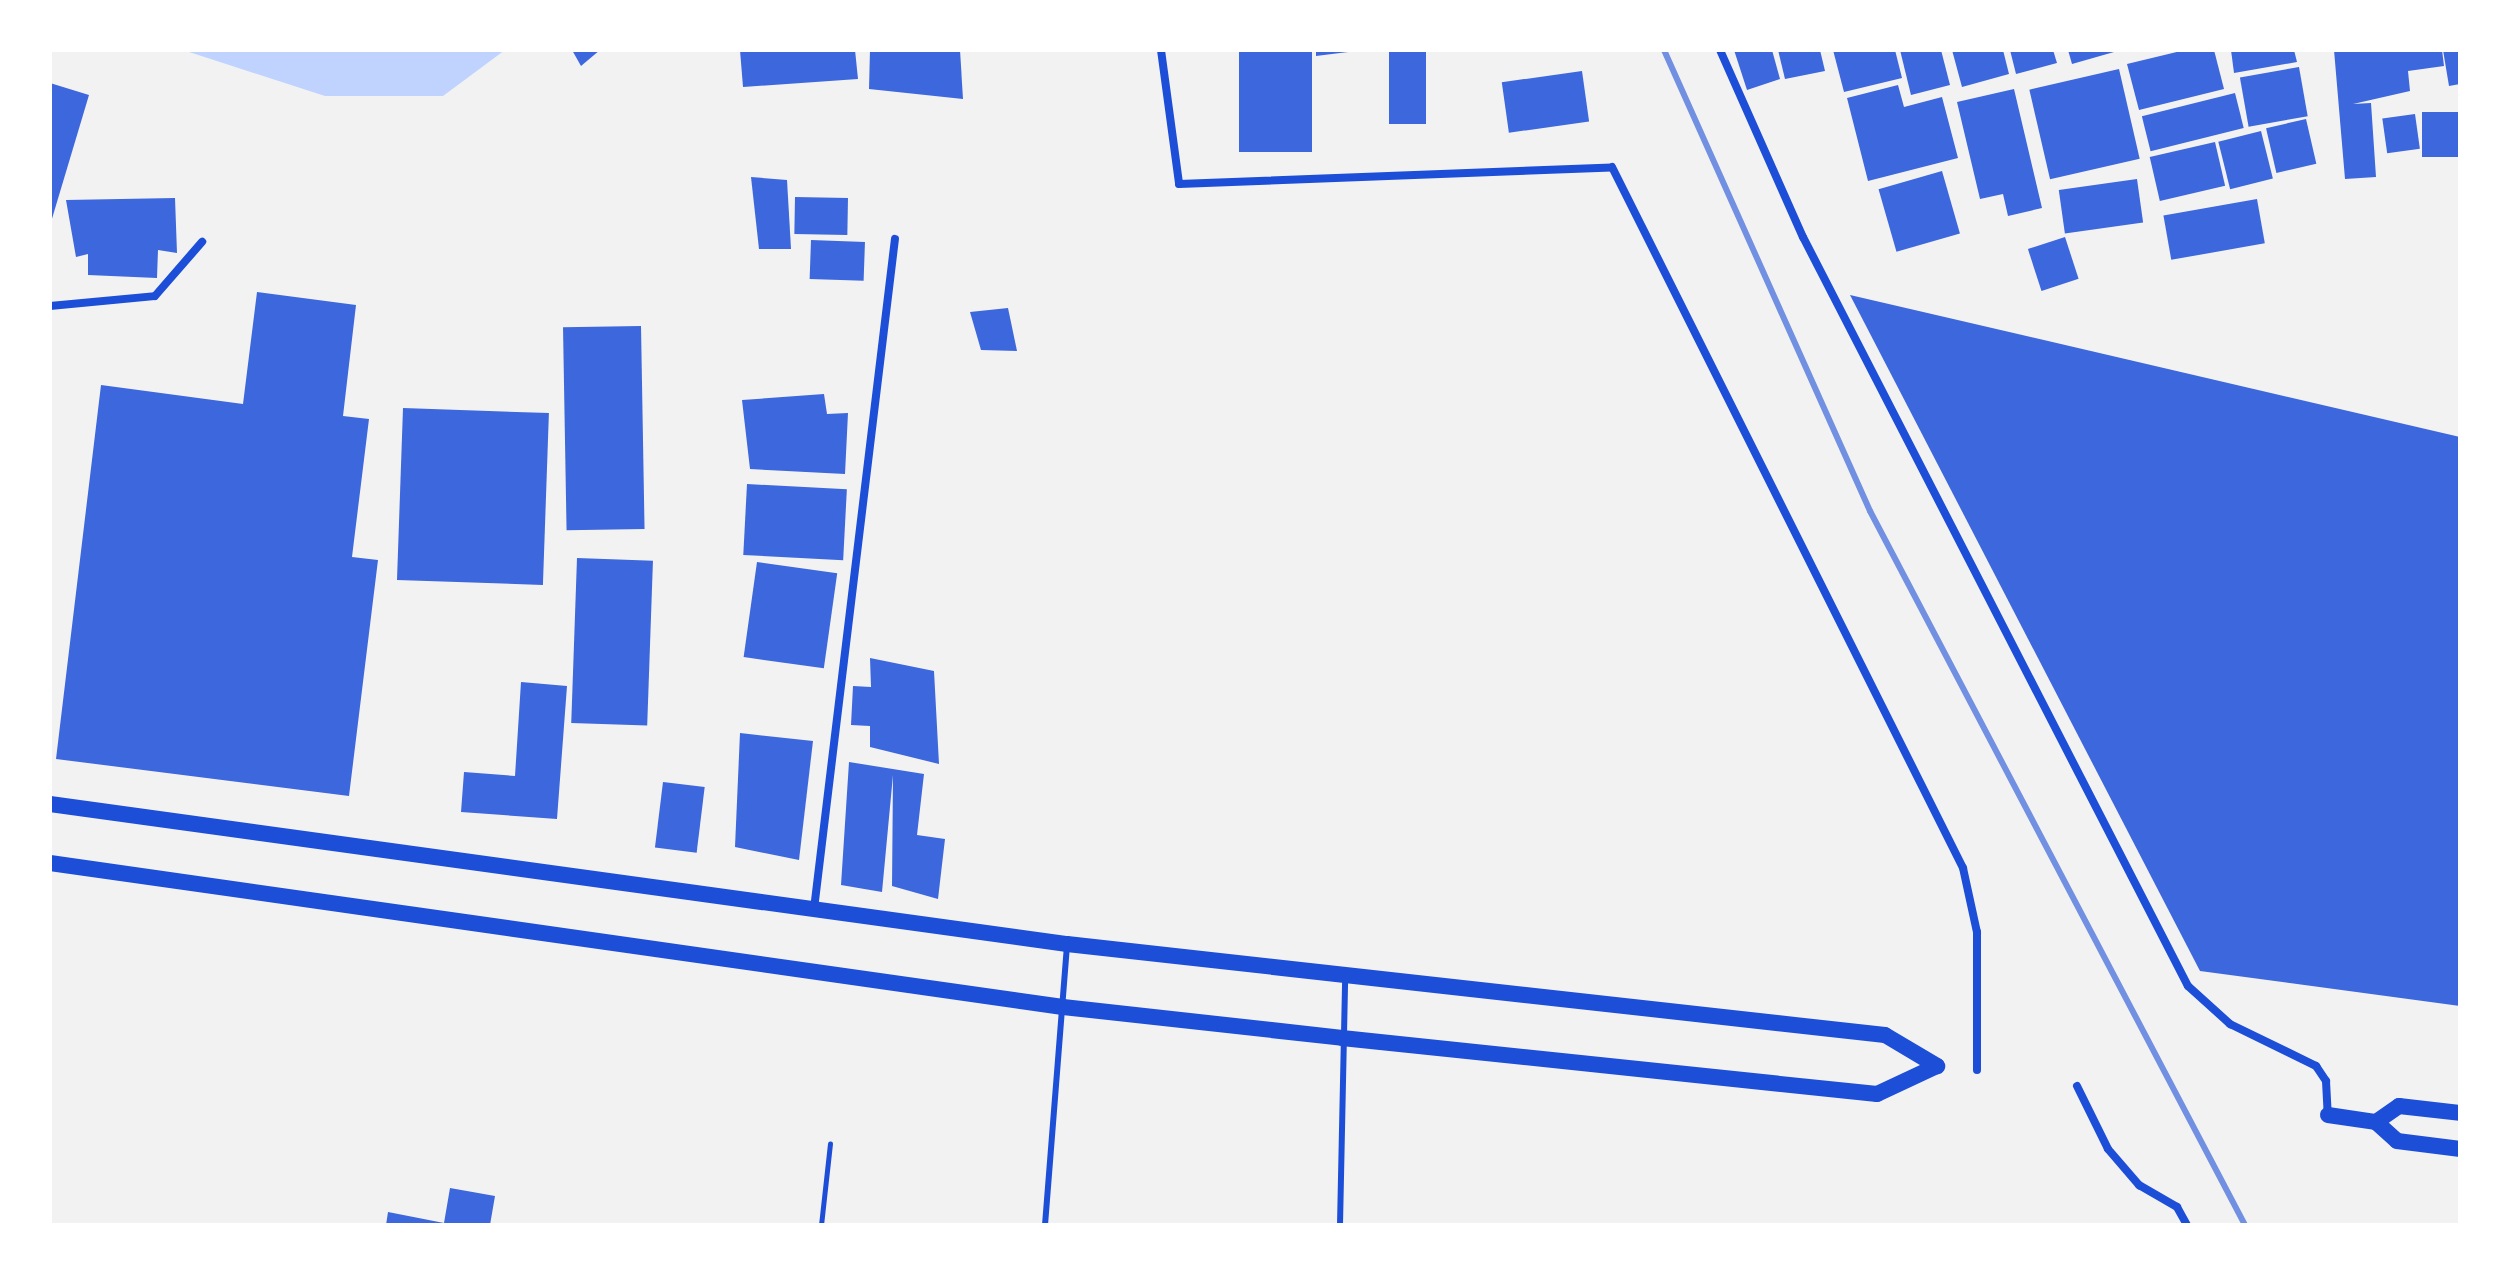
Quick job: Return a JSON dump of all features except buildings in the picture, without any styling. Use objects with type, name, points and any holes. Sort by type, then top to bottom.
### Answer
[{"type":"main road","points":[[50,804],[1067,944],[1885,1035],[1937,1066],[1877,1094],[1342,1038],[1063,1007],[50,863]]},
{"type":"main road","points":[[2376,1122],[2399,1106],[2460,1113]]},
{"type":"main road","points":[[2328,1115],[2376,1122],[2397,1141],[2460,1149]]},
{"type":"street","points":[[1161,50],[1179,184],[1612,167],[1963,868],[1977,932],[1977,1070]]},
{"type":"street","points":[[1720,50],[1803,237],[2188,986],[2230,1024],[2316,1066],[2326,1081],[2328,1115]]},
{"type":"street","points":[[814,910],[895,239]]},
{"type":"street","points":[[50,306],[155,296],[202,242]]},
{"type":"street","points":[[2077,1086],[2108,1149],[2139,1185],[2177,1207],[2187,1225]]},
{"type":"lane","points":[[1045,1225],[1067,944]]},
{"type":"lane","points":[[1340,1225],[1345,973]]},
{"type":"path","points":[[821,1225],[830,1143]]},
{"type":"water","points":[[183,50],[505,50],[443,96],[325,96]]},
{"type":"railway","points":[[1664,50],[1870,511],[2245,1225]]}]
